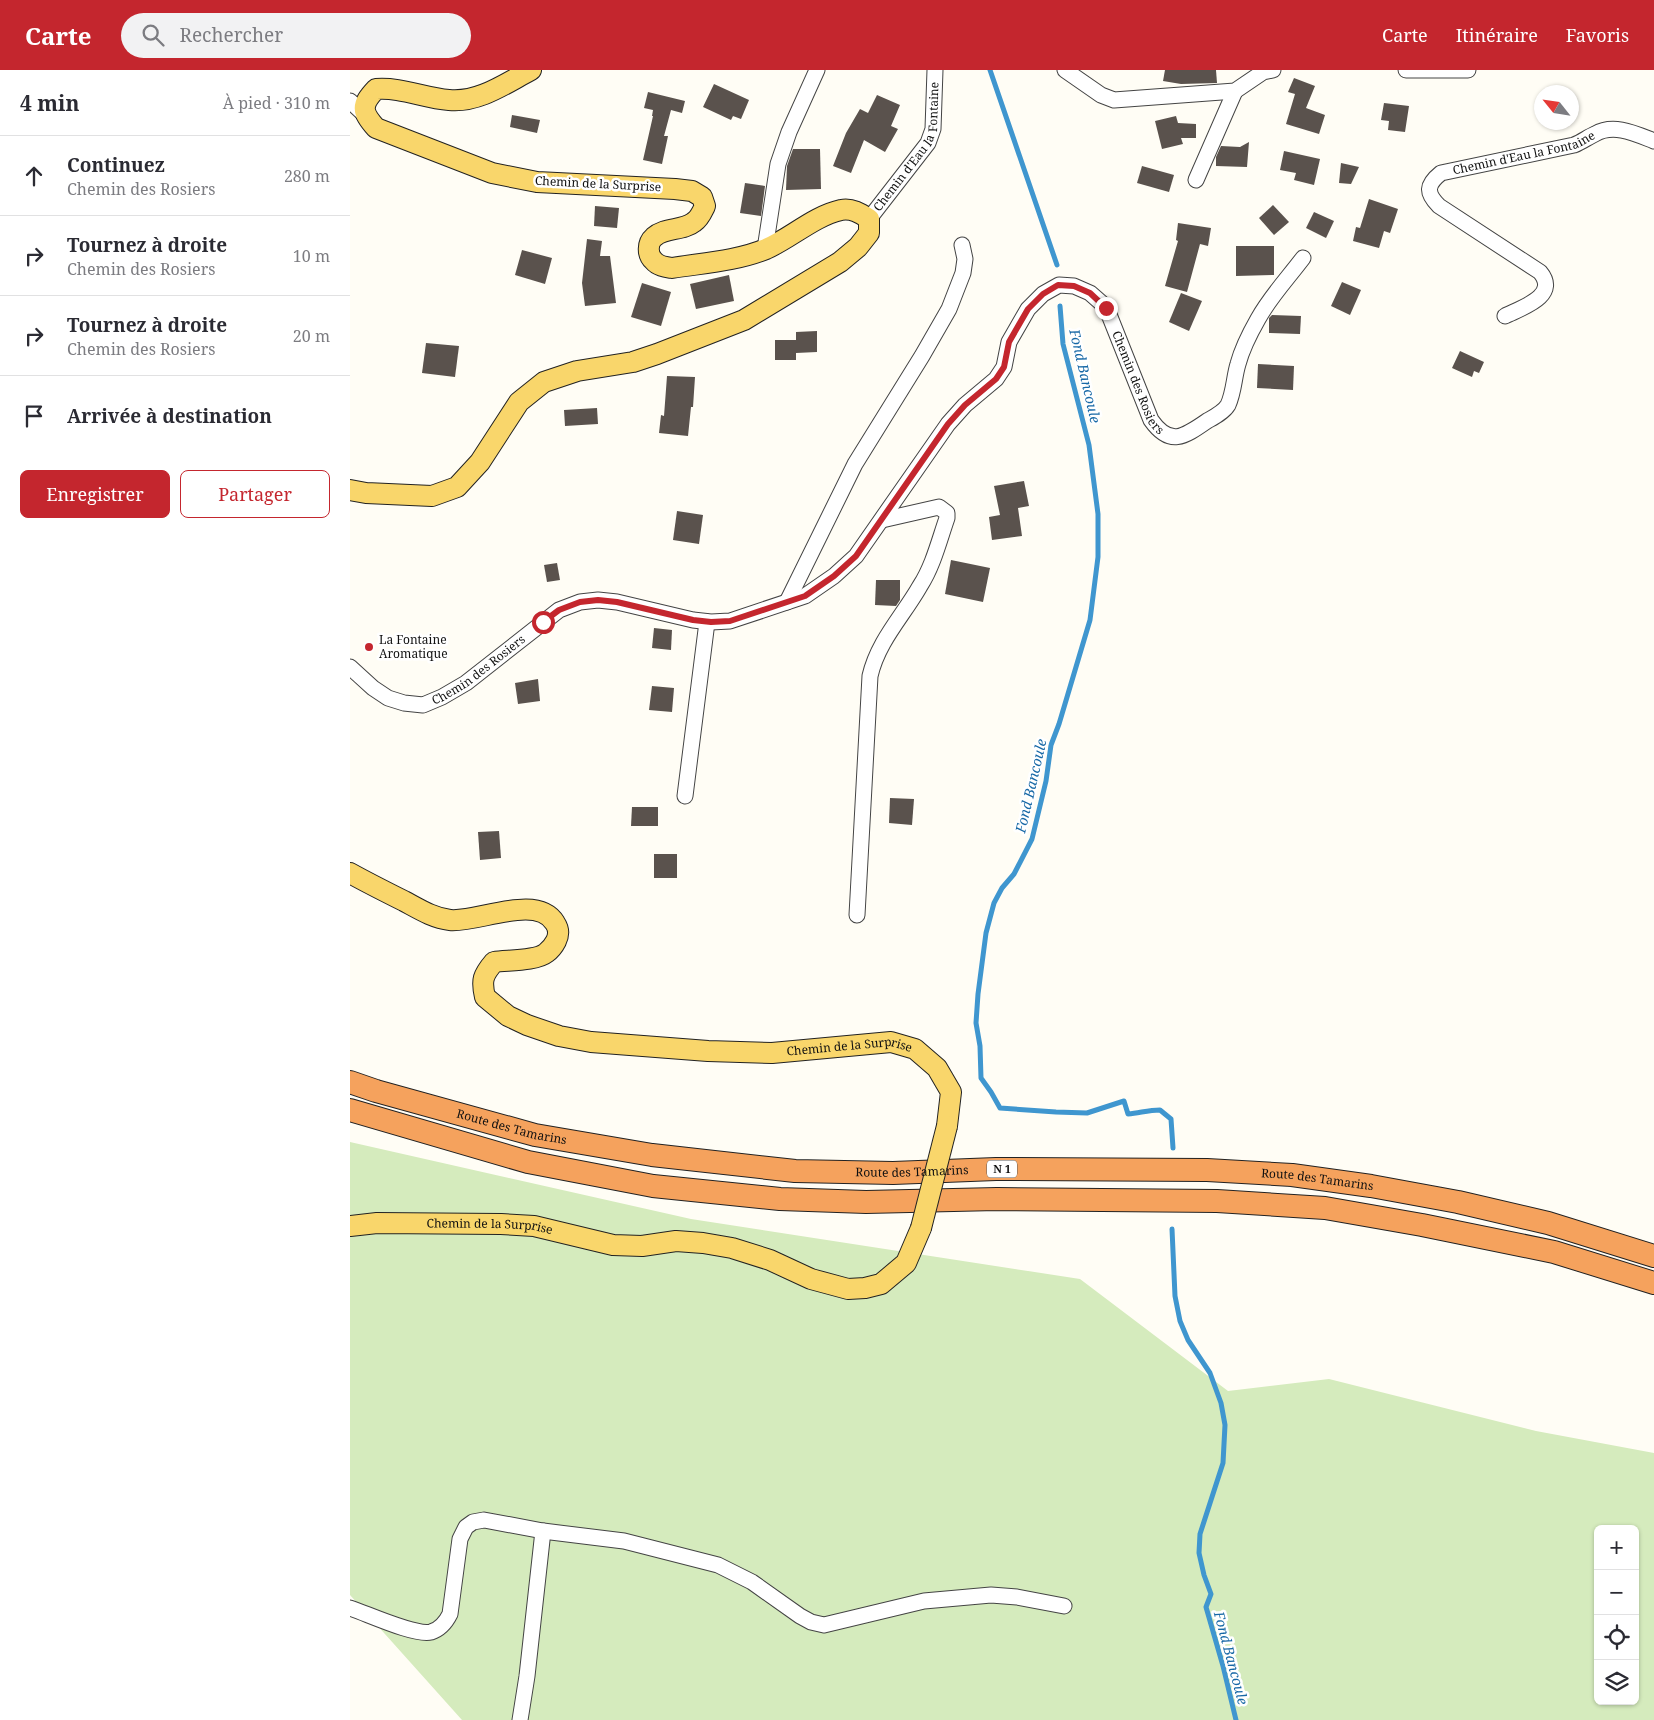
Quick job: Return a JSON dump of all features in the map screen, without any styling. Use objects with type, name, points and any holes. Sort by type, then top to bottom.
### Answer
[{"type":"highway","name":"Route des Tamarins","points":[[350,1082],[535,1135],[652,1155],[795,1171],[893,1173],[996,1169],[1207,1170],[1292,1176],[1371,1186],[1458,1202],[1548,1223],[1654,1256]]},
{"type":"highway","points":[[350,1110],[528,1162],[653,1186],[789,1199],[866,1202],[997,1199],[1217,1200],[1325,1208],[1422,1225],[1554,1252],[1654,1283]]},
{"type":"main road","points":[[366,116],[364,106],[366,99],[376,89],[390,88],[449,100],[468,99],[485,94],[531,70]]},
{"type":"main road","name":"Chemin de la Surprise","points":[[366,116],[376,128],[492,173],[537,182],[692,191],[702,198],[705,206],[700,216],[693,224],[665,231],[655,236],[649,242],[648,251],[653,261],[662,266],[672,268],[735,258],[765,249],[827,215],[843,210],[858,211],[869,219]]},
{"type":"main road","points":[[350,490],[366,493],[432,496],[457,487],[480,462],[519,402],[544,382],[577,371],[633,362],[744,320],[840,262],[858,248],[869,233],[869,219]]},
{"type":"main road","name":"Chemin de la Surprise","points":[[350,873],[429,915],[450,920],[470,920],[510,910],[524,909],[542,913],[553,920],[558,927],[558,936],[546,953],[535,957],[494,962],[484,973],[482,986],[484,997],[508,1016],[527,1025],[558,1036],[591,1042],[708,1051],[772,1053],[891,1042],[915,1049],[937,1068],[951,1092],[947,1126],[921,1228],[906,1264],[881,1284],[865,1288],[848,1289],[811,1278],[770,1260],[732,1248],[703,1244],[676,1241],[642,1246],[613,1245],[534,1226],[501,1224],[377,1224],[350,1226]]},
{"type":"street","points":[[765,249],[778,164],[789,132],[817,70]]},
{"type":"street","name":"Chemin d'Eau la Fontaine","points":[[869,219],[928,143],[933,129],[935,70]]},
{"type":"street","points":[[1065,70],[1101,95],[1114,100],[1239,89],[1263,72],[1273,70]]},
{"type":"street","points":[[1196,180],[1246,70]]},
{"type":"street","points":[[1406,70],[1468,70]]},
{"type":"street","points":[[350,101],[366,116]]},
{"type":"street","name":"Chemin d'Eau la Fontaine","points":[[1505,316],[1537,300],[1543,294],[1546,286],[1545,278],[1540,272],[1439,206],[1431,198],[1429,191],[1430,184],[1434,179],[1441,173],[1574,145],[1596,133],[1612,129],[1628,131],[1654,141]]},
{"type":"street","points":[[787,602],[855,464],[949,309],[963,273],[965,259],[962,245]]},
{"type":"street","name":"Chemin des Rosiers","points":[[350,666],[373,688],[388,698],[423,705],[442,697],[466,683],[559,610],[580,602],[598,600],[617,602],[706,622],[730,621],[805,596],[834,576],[856,556],[948,424],[965,405],[996,379],[1004,367],[1009,342],[1028,309],[1043,294],[1058,285],[1074,286],[1090,293],[1106,308],[1151,420],[1158,430],[1168,437],[1177,438],[1190,433],[1226,408],[1231,396],[1238,362],[1252,329],[1258,318],[1303,258]]},
{"type":"street","points":[[857,915],[870,676],[873,661],[921,585],[936,552],[947,513],[939,507],[882,520]]},
{"type":"street","points":[[685,796],[706,622]]},
{"type":"street","points":[[350,1608],[417,1632],[431,1632],[444,1625],[450,1614],[460,1539],[466,1527],[473,1522],[484,1520],[543,1531],[624,1541],[718,1565],[752,1582],[800,1616],[811,1622],[824,1625],[924,1601],[991,1595],[1017,1597],[1064,1606]]},
{"type":"street","points":[[520,1720],[527,1676],[543,1531]]},
{"type":"green space","points":[[350,1142],[691,1219],[1080,1279],[1228,1391],[1329,1379],[1536,1431],[1654,1453],[1654,1720],[462,1720],[350,1595]]},
{"type":"building","points":[[1165,70],[1216,70],[1217,83],[1181,84],[1163,81]]},
{"type":"building","points":[[1294,78],[1315,86],[1306,108],[1325,115],[1319,134],[1286,124],[1295,94],[1288,92]]},
{"type":"building","points":[[714,84],[749,100],[741,119],[733,116],[731,120],[703,107]]},
{"type":"building","points":[[648,92],[685,101],[682,113],[671,110],[664,136],[668,136],[662,164],[643,160],[653,116],[653,110],[644,108]]},
{"type":"building","points":[[877,95],[900,105],[891,126],[898,129],[885,152],[864,140],[851,173],[833,166],[846,133],[860,109],[868,113]]},
{"type":"building","points":[[1384,103],[1409,106],[1405,132],[1388,130],[1389,121],[1381,120]]},
{"type":"building","points":[[512,115],[540,120],[537,133],[510,127]]},
{"type":"building","points":[[1176,116],[1178,123],[1196,124],[1196,138],[1181,138],[1183,144],[1162,149],[1155,121]]},
{"type":"building","points":[[1249,142],[1247,167],[1216,166],[1216,157],[1221,146],[1240,147]]},
{"type":"building","points":[[793,149],[820,149],[821,189],[786,190],[787,166]]},
{"type":"building","points":[[1284,151],[1320,159],[1314,185],[1294,180],[1296,173],[1280,170]]},
{"type":"building","points":[[1341,163],[1359,167],[1351,184],[1339,183]]},
{"type":"building","points":[[1142,166],[1174,175],[1169,192],[1137,183]]},
{"type":"building","points":[[745,183],[765,186],[761,216],[740,213]]},
{"type":"building","points":[[1369,199],[1398,209],[1390,233],[1384,231],[1379,248],[1353,241],[1356,227],[1360,228]]},
{"type":"building","points":[[1273,205],[1289,222],[1274,235],[1259,218]]},
{"type":"building","points":[[595,206],[619,208],[617,228],[594,226]]},
{"type":"building","points":[[1314,212],[1334,221],[1326,238],[1306,228]]},
{"type":"building","points":[[1178,223],[1211,228],[1208,246],[1200,244],[1187,292],[1165,286],[1178,241],[1176,240]]},
{"type":"building","points":[[587,239],[602,241],[600,256],[610,256],[616,303],[585,306],[582,283]]},
{"type":"building","points":[[1236,246],[1274,246],[1274,275],[1236,276]]},
{"type":"building","points":[[522,250],[552,258],[545,284],[515,275]]},
{"type":"building","points":[[729,275],[734,301],[696,309],[690,284]]},
{"type":"building","points":[[1342,282],[1361,290],[1350,315],[1331,306]]},
{"type":"building","points":[[642,283],[671,292],[661,326],[631,317]]},
{"type":"building","points":[[1181,293],[1202,301],[1189,331],[1169,322]]},
{"type":"building","points":[[1272,315],[1301,316],[1300,334],[1269,333],[1269,318]]},
{"type":"building","points":[[817,331],[817,352],[796,353],[796,360],[775,360],[775,340],[796,340],[796,332]]},
{"type":"building","points":[[426,343],[459,346],[455,377],[422,373]]},
{"type":"building","points":[[1460,351],[1484,362],[1479,373],[1474,371],[1472,377],[1452,368]]},
{"type":"building","points":[[1258,364],[1294,366],[1293,390],[1257,388]]},
{"type":"building","points":[[667,376],[695,377],[693,407],[691,407],[688,436],[659,433],[661,415],[664,416]]},
{"type":"building","points":[[597,408],[598,424],[565,426],[564,410]]},
{"type":"building","points":[[1024,481],[1029,506],[1018,508],[1022,536],[992,540],[989,517],[1000,515],[994,486]]},
{"type":"building","points":[[677,511],[703,515],[699,544],[673,540]]},
{"type":"building","points":[[951,560],[990,568],[983,602],[945,594]]},
{"type":"building","points":[[557,563],[560,580],[547,582],[544,565]]},
{"type":"building","points":[[876,580],[900,580],[900,600],[896,606],[875,605]]},
{"type":"building","points":[[654,628],[672,630],[671,650],[652,648]]},
{"type":"building","points":[[538,679],[540,701],[518,704],[515,683]]},
{"type":"building","points":[[652,686],[674,688],[672,712],[649,710]]},
{"type":"building","points":[[890,798],[914,799],[912,825],[889,823]]},
{"type":"building","points":[[632,807],[658,807],[658,826],[631,826]]},
{"type":"building","points":[[499,831],[501,858],[480,860],[478,832]]},
{"type":"building","points":[[654,854],[677,854],[677,878],[654,878]]},
{"type":"waterway","name":"Fond Bancoule","points":[[990,70],[1057,265]]},
{"type":"waterway","name":"Fond Bancoule","points":[[1060,306],[1063,344],[1089,445],[1098,514],[1098,557],[1090,620],[1051,745],[1046,781],[1032,839],[1014,874],[1002,888],[994,903],[986,933],[976,1023],[980,1046],[981,1078],[1000,1108],[1087,1113],[1124,1101],[1128,1114],[1160,1110],[1171,1119],[1173,1148]]},
{"type":"waterway","name":"Fond Bancoule","points":[[1172,1229],[1175,1296],[1180,1321],[1188,1340],[1210,1373],[1221,1403],[1225,1425],[1223,1463],[1200,1534],[1199,1553],[1211,1594],[1206,1607],[1236,1720]]},
{"type":"place","name":"La Fontaine Aromatique","points":[[369,647]]},
{"type":"route","points":[[543,622],[559,610],[580,602],[598,600],[617,602],[693,620],[711,622],[730,621],[805,596],[834,576],[856,556],[948,424],[965,405],[996,379],[1008,357],[1009,342],[1028,309],[1043,294],[1058,285],[1074,286],[1090,293],[1106,308]]}]
